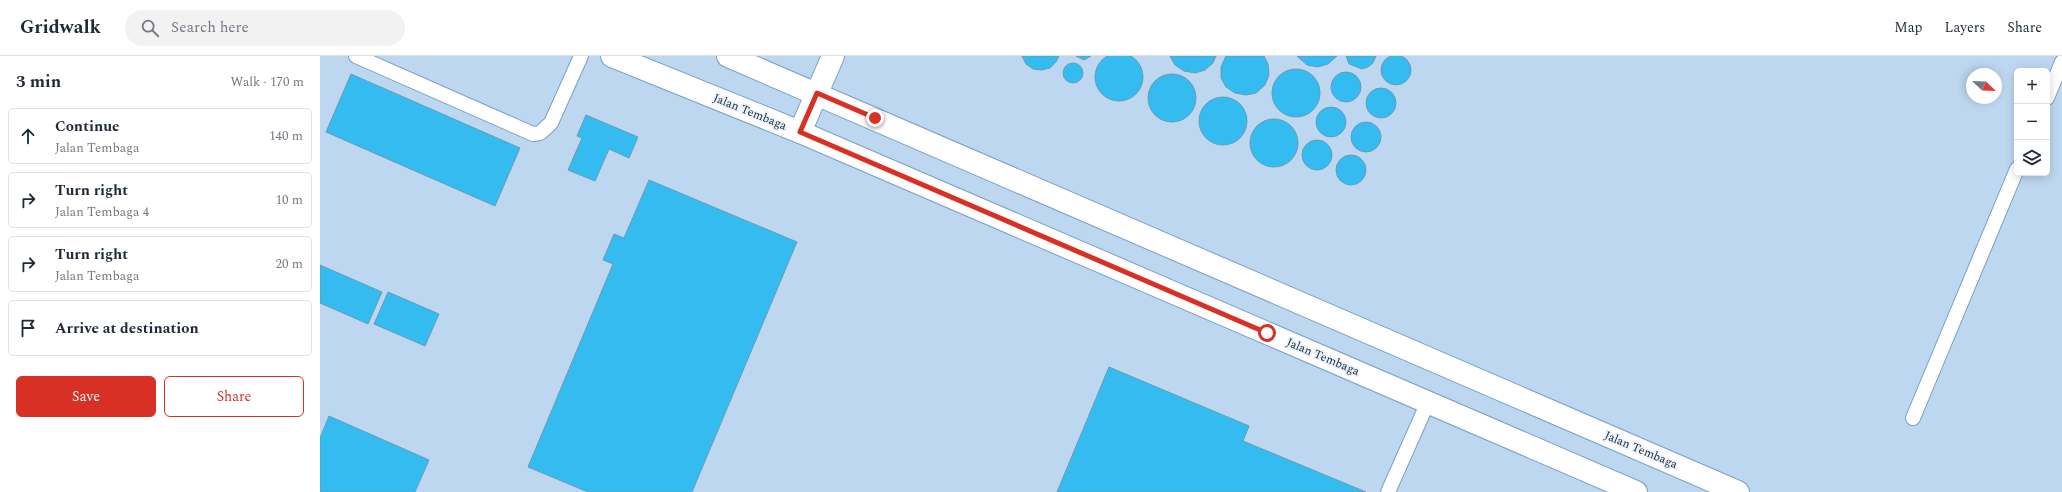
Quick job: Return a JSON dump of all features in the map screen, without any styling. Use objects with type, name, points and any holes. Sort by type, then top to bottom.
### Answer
[{"type":"main road","name":"Jalan Tembaga","points":[[612,56],[800,132],[1636,492]]},
{"type":"main road","name":"Jalan Tembaga","points":[[728,56],[817,93],[1738,492]]},
{"type":"main road","points":[[800,132],[833,56]]},
{"type":"lane","points":[[356,56],[533,134],[540,133],[551,123],[581,56]]},
{"type":"lane","points":[[2050,91],[2062,62]]},
{"type":"lane","points":[[1913,418],[2014,176]]},
{"type":"lane","points":[[1388,492],[1428,402]]},
{"type":"shaded area","points":[[320,56],[2062,56],[2062,492],[320,492]]},
{"type":"building","points":[[1119,53],[1128,55],[1136,60],[1141,68],[1143,77],[1141,86],[1136,94],[1128,99],[1119,101],[1110,99],[1102,94],[1097,86],[1095,77],[1097,68],[1102,60],[1110,55]]},
{"type":"building","points":[[1396,55],[1407,59],[1411,70],[1407,81],[1396,85],[1385,81],[1381,70],[1385,59]]},
{"type":"building","points":[[1022,56],[1059,56],[1050,68],[1042,70],[1033,69],[1026,64]]},
{"type":"building","points":[[1076,56],[1091,56],[1084,60]]},
{"type":"building","points":[[1170,56],[1216,56],[1213,63],[1205,70],[1195,73],[1184,71],[1175,65]]},
{"type":"building","points":[[1226,56],[1264,56],[1268,64],[1269,75],[1265,85],[1256,93],[1246,95],[1235,93],[1226,87],[1221,78],[1221,67]]},
{"type":"building","points":[[1297,56],[1337,56],[1328,64],[1318,67],[1307,65]]},
{"type":"building","points":[[1346,56],[1376,56],[1373,63],[1362,69],[1349,64]]},
{"type":"building","points":[[1073,63],[1080,66],[1083,73],[1080,80],[1073,83],[1066,80],[1063,73],[1066,66]]},
{"type":"building","points":[[1291,69],[1301,69],[1313,76],[1320,88],[1320,98],[1313,110],[1301,117],[1291,117],[1283,113],[1276,106],[1272,98],[1272,88],[1276,80],[1283,73]]},
{"type":"building","points":[[1346,72],[1357,76],[1361,87],[1357,98],[1346,102],[1335,98],[1331,87],[1335,76]]},
{"type":"building","points":[[351,74],[520,148],[495,206],[326,132]]},
{"type":"building","points":[[1167,74],[1177,74],[1189,81],[1196,93],[1196,103],[1189,115],[1177,122],[1167,122],[1159,118],[1152,111],[1148,103],[1148,93],[1152,85],[1159,78]]},
{"type":"building","points":[[1381,88],[1392,92],[1396,103],[1392,114],[1381,118],[1370,114],[1366,103],[1370,92]]},
{"type":"building","points":[[1218,97],[1228,97],[1240,104],[1247,116],[1247,126],[1240,138],[1228,145],[1218,145],[1210,141],[1203,134],[1199,126],[1199,116],[1203,108],[1210,101]]},
{"type":"building","points":[[1331,107],[1342,111],[1346,122],[1342,133],[1331,137],[1320,133],[1316,122],[1320,111]]},
{"type":"building","points":[[586,115],[638,137],[629,158],[609,149],[595,181],[568,170],[582,138],[577,136]]},
{"type":"building","points":[[1269,119],[1279,119],[1291,126],[1298,138],[1298,148],[1291,160],[1279,167],[1269,167],[1261,163],[1254,156],[1250,148],[1250,138],[1254,130],[1261,123]]},
{"type":"building","points":[[1366,122],[1377,126],[1381,137],[1377,148],[1366,152],[1355,148],[1351,137],[1355,126]]},
{"type":"building","points":[[1317,140],[1328,144],[1332,155],[1328,166],[1317,170],[1306,166],[1302,155],[1306,144]]},
{"type":"building","points":[[1351,155],[1362,159],[1366,170],[1362,181],[1351,185],[1340,181],[1336,170],[1340,159]]},
{"type":"building","points":[[649,180],[797,242],[692,492],[588,492],[528,467],[613,264],[603,260],[614,234],[624,238]]},
{"type":"building","points":[[320,265],[382,292],[368,324],[320,303]]},
{"type":"building","points":[[388,292],[439,314],[425,346],[374,324]]},
{"type":"building","points":[[1109,367],[1249,426],[1243,441],[1366,492],[1057,492]]},
{"type":"building","points":[[329,416],[429,460],[415,492],[320,492],[320,438]]},
{"type":"route","points":[[875,118],[817,93],[800,132],[1267,333]]}]
